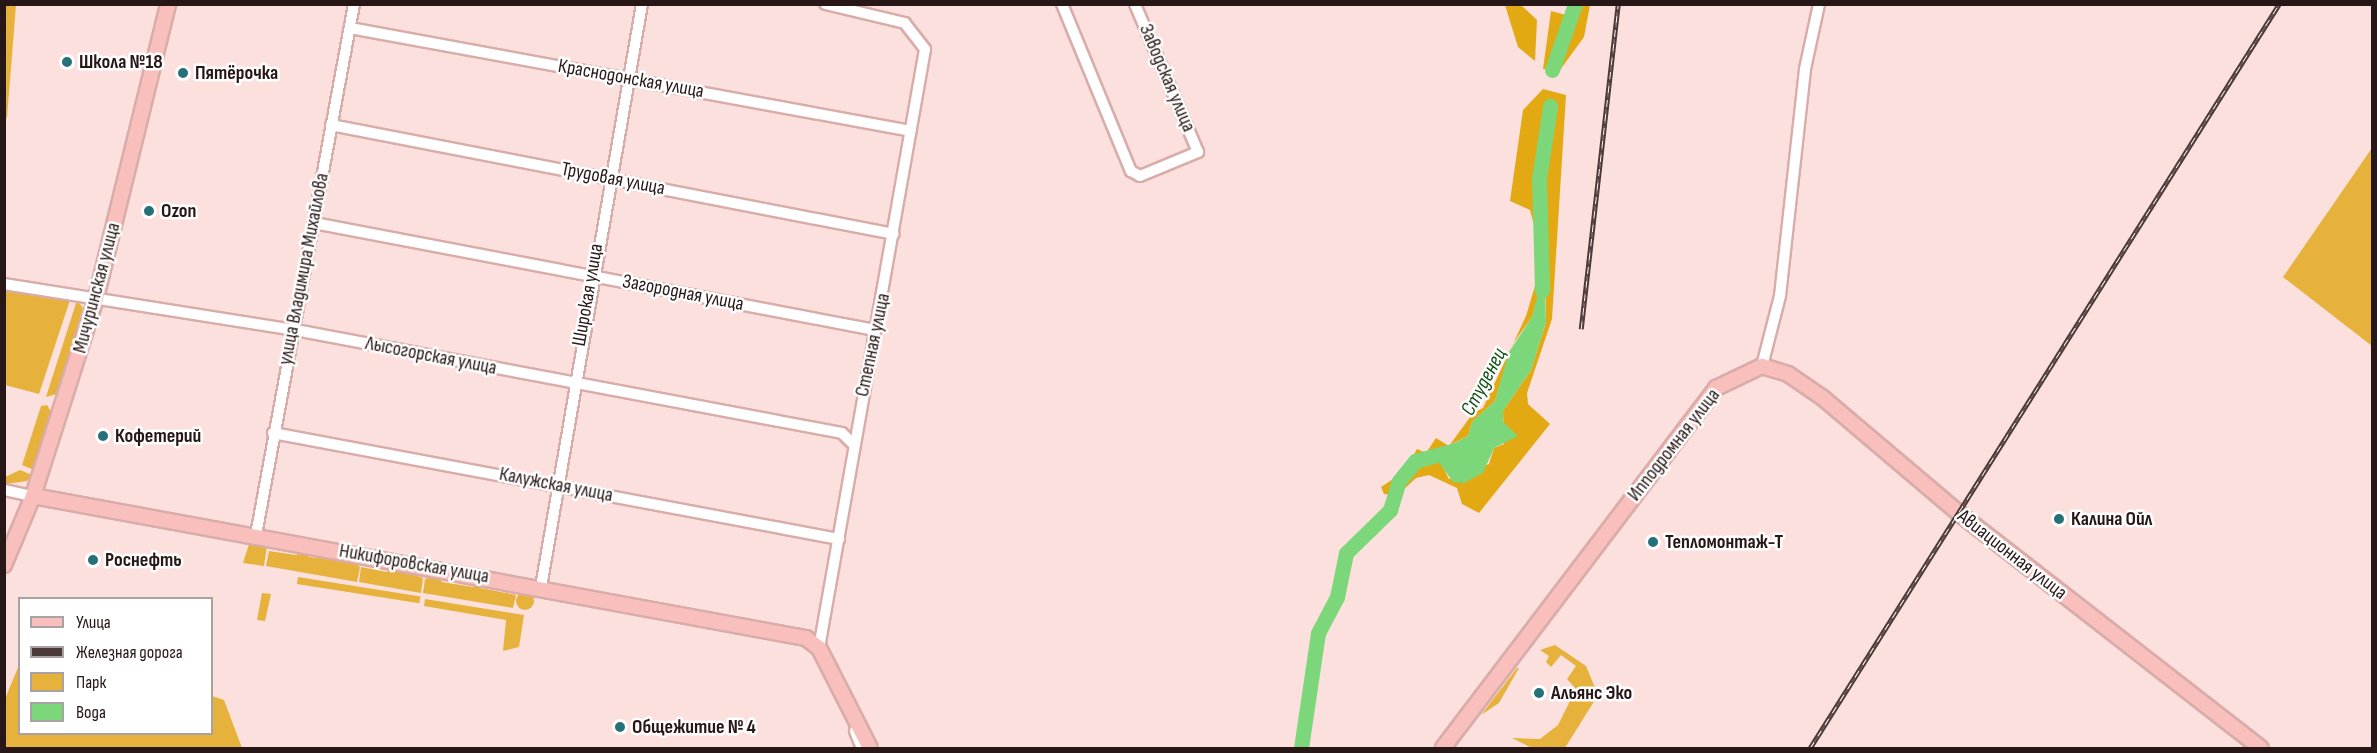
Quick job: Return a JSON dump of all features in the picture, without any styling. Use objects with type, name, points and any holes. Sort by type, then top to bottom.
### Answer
[{"type":"main road","name":"Мичуринская улица","points":[[4,565],[33,496],[96,298],[168,4]]},
{"type":"main road","name":"Ипподромная улица","points":[[1443,748],[1708,398],[1736,374],[1762,366]]},
{"type":"main road","name":"Авиационная улица","points":[[1762,366],[1788,374],[1823,399],[1960,514],[2261,748]]},
{"type":"main road","name":"Никифоровская улица","points":[[33,496],[256,534],[800,636],[819,648]]},
{"type":"main road","points":[[819,648],[849,716],[870,748]]},
{"type":"street","name":"улица Владимира Михайлова","points":[[256,534],[291,330],[314,223],[354,4]]},
{"type":"street","name":"Широкая улица","points":[[541,587],[608,179],[642,4]]},
{"type":"street","name":"Степная улица","points":[[819,648],[839,539],[853,444],[912,131],[922,42],[897,20],[825,4]]},
{"type":"street","name":"Заводская улица","points":[[1062,4],[1131,171],[1140,176],[1198,152],[1136,4]]},
{"type":"street","points":[[1762,366],[1780,296],[1805,69],[1819,4]]},
{"type":"street","name":"Краснодонская улица","points":[[350,28],[912,131]]},
{"type":"street","name":"Трудовая улица","points":[[332,125],[894,234]]},
{"type":"street","name":"Загородная улица","points":[[314,223],[875,330]]},
{"type":"street","name":"Лысогорская улица","points":[[4,284],[291,330],[573,383],[842,434],[853,444]]},
{"type":"street","name":"Калужская улица","points":[[273,433],[839,539]]},
{"type":"street","name":"Никифоровская улица","points":[[4,490],[33,496]]},
{"type":"street","points":[[849,716],[862,748]]},
{"type":"green space","points":[[4,5],[16,5],[7,118],[4,118]]},
{"type":"green space","points":[[2372,148],[2372,346],[2283,277]]},
{"type":"green space","points":[[4,288],[70,300],[39,394],[5,385]]},
{"type":"green space","points":[[77,300],[83,308],[57,394],[46,397]]},
{"type":"green space","points":[[47,405],[52,413],[34,470],[22,465],[41,406]]},
{"type":"green space","points":[[20,470],[32,475],[27,481],[5,484],[5,477]]},
{"type":"green space","points":[[249,544],[267,545],[264,566],[243,563]]},
{"type":"green space","points":[[269,551],[296,555],[306,551],[309,557],[352,561],[360,567],[357,582],[266,566]]},
{"type":"green space","points":[[361,567],[387,572],[390,567],[423,578],[421,593],[359,582]]},
{"type":"green space","points":[[437,575],[442,582],[473,587],[475,582],[480,588],[516,595],[513,608],[423,593],[425,579]]},
{"type":"green space","points":[[298,577],[420,596],[419,603],[297,584]]},
{"type":"green space","points":[[525,592],[531,595],[534,601],[531,607],[525,610],[519,607],[516,601],[519,595]]},
{"type":"green space","points":[[262,593],[271,594],[265,621],[257,620]]},
{"type":"green space","points":[[425,599],[524,615],[519,647],[503,651],[506,620],[424,606]]},
{"type":"green space","points":[[1555,645],[1586,666],[1598,695],[1565,748],[1532,748],[1512,738],[1540,739],[1558,725],[1576,689],[1567,679],[1576,666],[1561,655],[1551,667],[1546,662],[1549,656],[1540,650]]},
{"type":"green space","points":[[18,667],[18,735],[213,735],[213,696],[224,700],[242,748],[5,748],[5,699]]},
{"type":"green space","points":[[1517,668],[1519,668],[1499,703],[1481,715]]},
{"type":"shaded area","points":[[1505,5],[1521,5],[1537,20],[1535,61],[1518,47]]},
{"type":"shaded area","points":[[1569,5],[1590,5],[1584,37],[1560,70],[1543,69],[1551,11],[1566,15]]},
{"type":"shaded area","points":[[1543,89],[1566,95],[1552,319],[1527,393],[1528,404],[1550,424],[1479,513],[1462,504],[1457,488],[1429,475],[1416,478],[1398,495],[1384,494],[1381,487],[1404,472],[1417,449],[1426,453],[1436,438],[1448,446],[1435,452],[1449,479],[1489,464],[1494,448],[1504,444],[1503,411],[1531,370],[1546,322],[1545,272],[1532,317],[1513,343],[1526,316],[1543,259],[1530,210],[1510,201],[1523,110]]},
{"type":"shaded area","points":[[1511,348],[1495,401],[1472,422],[1468,436],[1450,445],[1473,413],[1483,408]]},
{"type":"water","points":[[1544,271],[1546,322],[1531,370],[1503,411],[1503,422],[1518,436],[1494,448],[1483,473],[1464,483],[1453,482],[1433,454],[1468,436],[1472,422],[1495,401],[1509,352],[1532,317]]},
{"type":"waterway","name":"Студенец","points":[[1552,70],[1575,4]]},
{"type":"waterway","name":"Студенец","points":[[1542,290],[1539,179],[1550,106]]},
{"type":"waterway","name":"Студенец","points":[[1301,748],[1318,633],[1337,597],[1346,553],[1390,510],[1399,481],[1415,461],[1455,450]]},
{"type":"railway","points":[[1581,329],[1618,4]]},
{"type":"railway","points":[[1810,748],[2279,4]]},
{"type":"place","name":"Школа №18","points":[[67,62]]},
{"type":"place","name":"Пятёрочка","points":[[183,73]]},
{"type":"place","name":"Ozon","points":[[149,211]]},
{"type":"place","name":"Кофетерий","points":[[103,436]]},
{"type":"place","name":"Калина Ойл","points":[[2059,519]]},
{"type":"place","name":"Тепломонтаж-Т","points":[[1653,542]]},
{"type":"place","name":"Роснефть","points":[[93,560]]},
{"type":"place","name":"Альянс Эко","points":[[1539,693]]},
{"type":"place","name":"Общежитие № 4","points":[[620,727]]}]
